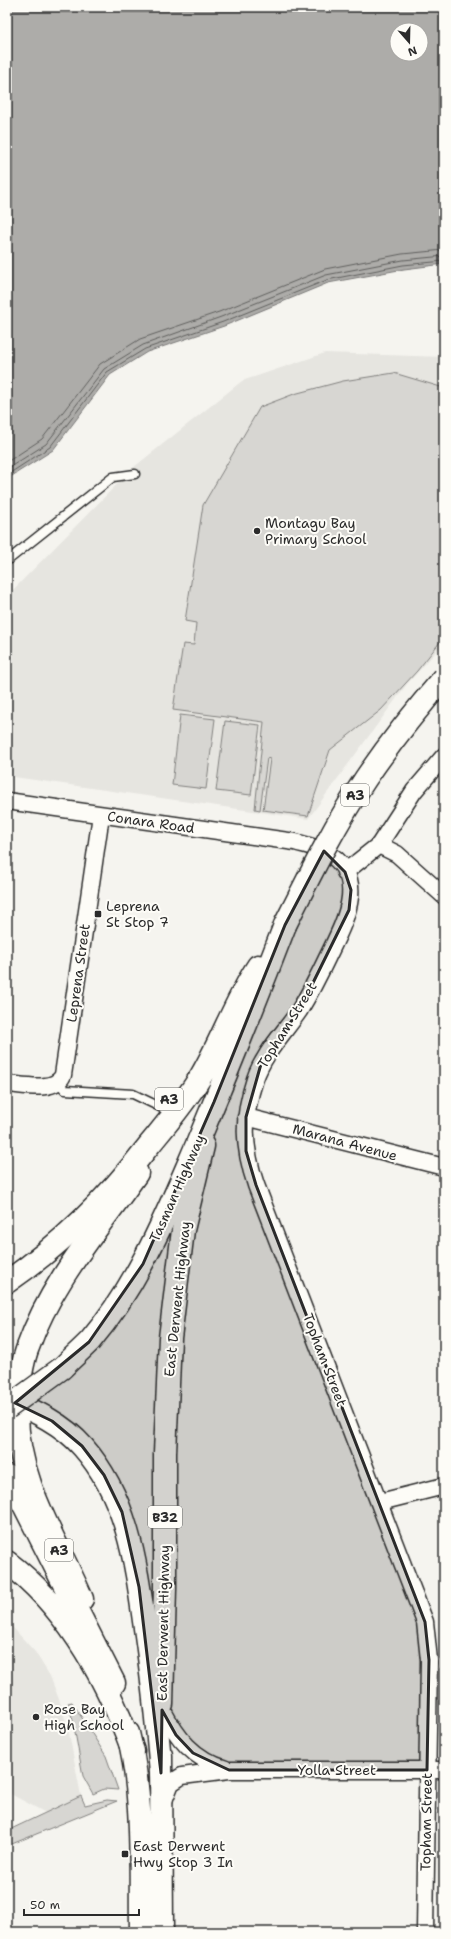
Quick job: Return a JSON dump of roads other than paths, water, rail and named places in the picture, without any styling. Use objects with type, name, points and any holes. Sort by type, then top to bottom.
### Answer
[{"type":"main road","name":"Tasman Highway","points":[[7,1282],[51,1250],[93,1210],[134,1166],[172,1107],[214,1052],[245,988],[285,925],[346,810],[365,779],[394,738],[444,678]]},
{"type":"main road","name":"Tasman Highway","points":[[12,1404],[62,1368],[89,1342],[106,1321],[143,1264],[214,1102],[285,925]]},
{"type":"main road","name":"East Derwent Highway","points":[[162,1932],[160,1773],[165,1588],[165,1453],[170,1338],[183,1230],[214,1102]]},
{"type":"main road","name":"A3","points":[[7,1264],[27,1251],[63,1221],[99,1186],[172,1107]]},
{"type":"main road","name":"A3","points":[[114,1683],[87,1609],[44,1520],[28,1479],[12,1404],[27,1348],[49,1301],[85,1244],[144,1163],[172,1107]]},
{"type":"main road","name":"B32","points":[[12,1404],[34,1410],[52,1421],[82,1446],[104,1474],[122,1512],[134,1558],[139,1588],[150,1666],[160,1773]]},
{"type":"main road","name":"A3","points":[[8,1478],[25,1507],[114,1683]]},
{"type":"main road","points":[[7,1562],[35,1586],[63,1619],[78,1640],[109,1694],[123,1723],[132,1751]]},
{"type":"main road","points":[[114,1683],[132,1751],[139,1805],[141,1932]]},
{"type":"street","points":[[345,872],[379,844],[414,791],[444,756]]},
{"type":"street","name":"Conara Road","points":[[7,801],[295,842]]},
{"type":"street","name":"Leprena Street","points":[[58,1082],[62,1077],[65,1067],[101,815]]},
{"type":"street","name":"Topham Street","points":[[295,842],[324,851],[333,857],[345,872],[351,890],[351,900],[343,924],[300,1009],[261,1064],[255,1079],[246,1117],[246,1151],[256,1186],[380,1502],[419,1607],[427,1637],[429,1660],[425,1932]]},
{"type":"street","points":[[379,844],[397,854],[444,896]]},
{"type":"street","points":[[7,1084],[44,1086],[58,1082]]},
{"type":"street","name":"Marana Avenue","points":[[246,1117],[444,1167]]},
{"type":"street","points":[[380,1502],[444,1486]]},
{"type":"street","name":"Yolla Street","points":[[162,1709],[176,1735],[193,1753],[215,1766],[229,1770]]},
{"type":"street","name":"Yolla Street","points":[[161,1812],[167,1790],[176,1779],[189,1775],[229,1770],[444,1770]]},
{"type":"lane","points":[[7,561],[113,477],[135,474]]},
{"type":"lane","points":[[58,1082],[65,1090],[133,1094],[172,1107]]},
{"type":"water","points":[[7,7],[444,7],[444,264],[404,269],[328,283],[224,326],[147,352],[110,375],[53,450],[7,479]]},
{"type":"place","name":"Montagu Bay Primary School","points":[[257,531]]},
{"type":"place","name":"Leprena St Stop 7","points":[[98,914]]},
{"type":"place","name":"Rose Bay High School","points":[[36,1717]]},
{"type":"place","name":"East Derwent Hwy Stop 3 In","points":[[125,1854]]}]
